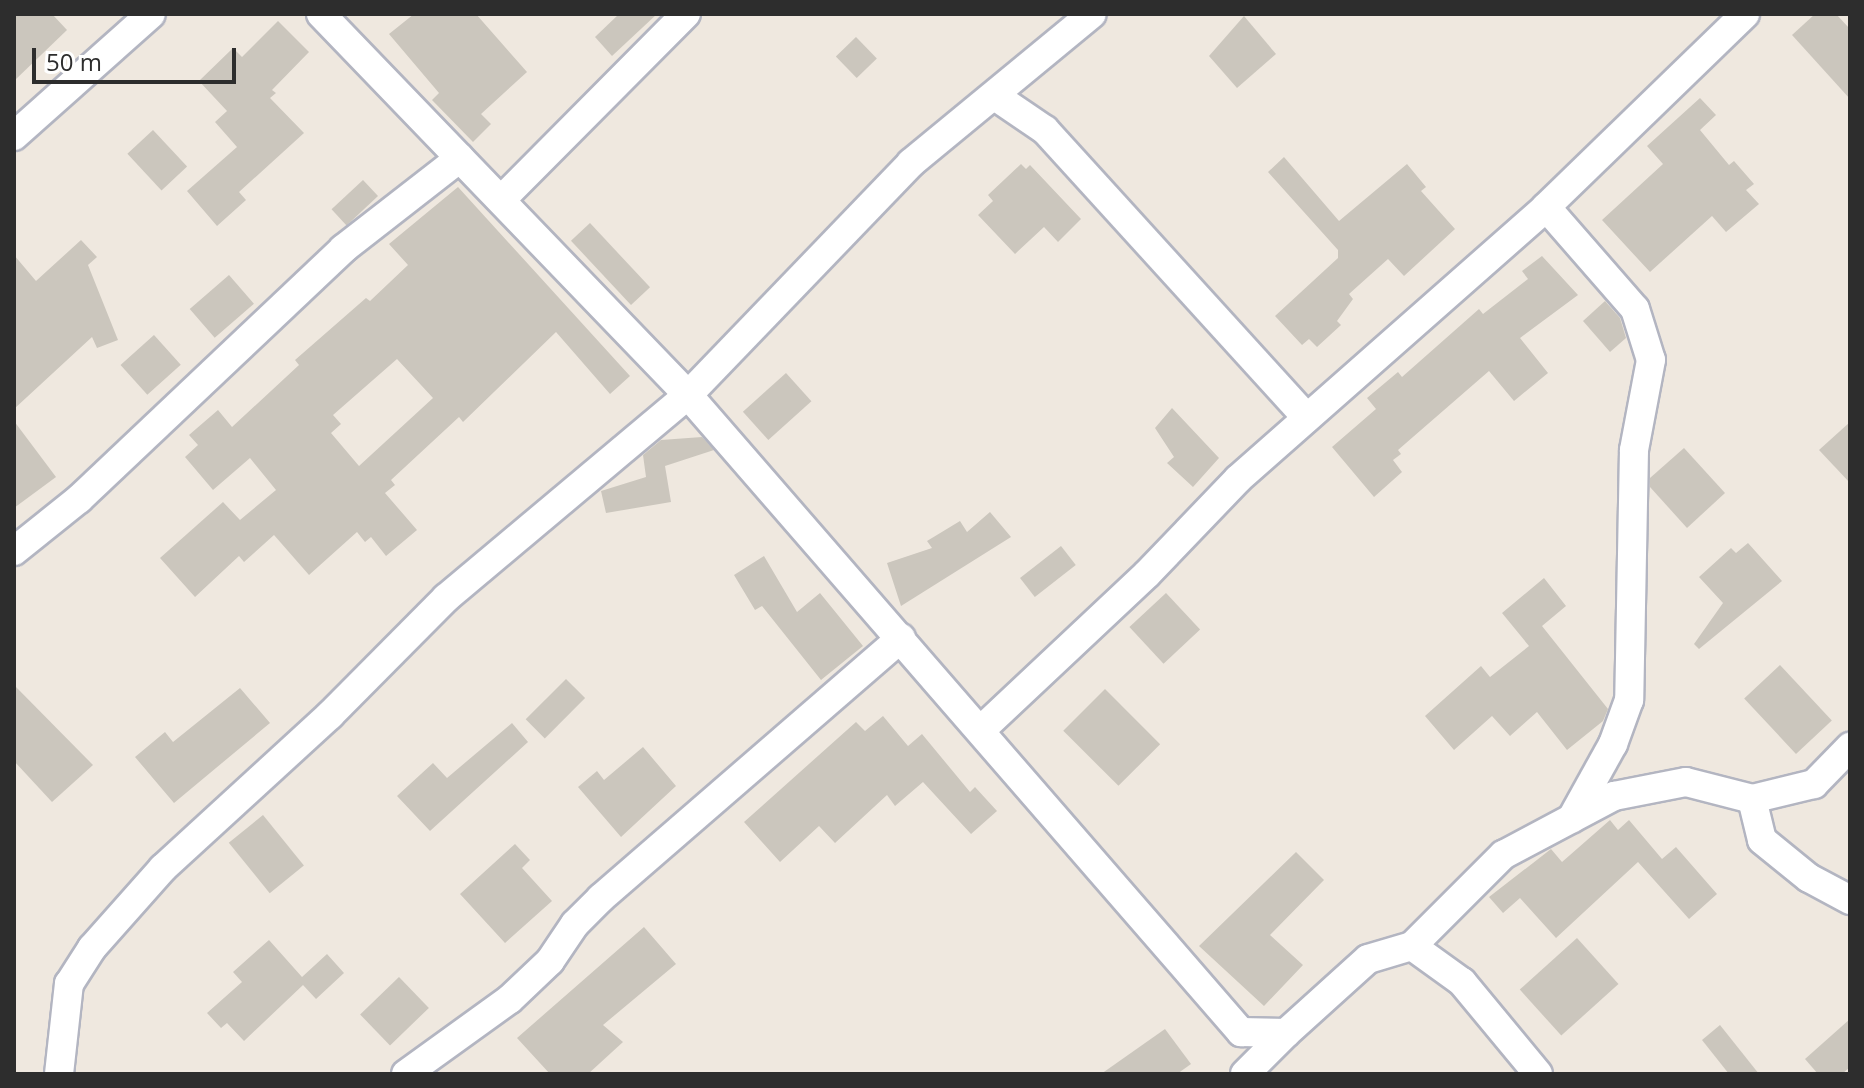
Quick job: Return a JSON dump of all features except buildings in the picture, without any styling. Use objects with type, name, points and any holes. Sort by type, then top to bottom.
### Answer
[{"type":"street","points":[[14,136],[151,14]]},
{"type":"street","points":[[321,14],[688,395],[982,729],[1241,1032],[1286,1033]]},
{"type":"street","points":[[502,199],[686,14]]},
{"type":"street","points":[[59,1074],[69,984],[92,948],[163,868],[330,715],[446,598],[688,395],[911,163],[1092,14]]},
{"type":"street","points":[[982,729],[1307,418],[1546,207],[1745,14]]},
{"type":"street","points":[[995,96],[1045,130],[1307,418]]},
{"type":"street","points":[[14,551],[79,499],[343,249],[460,158]]},
{"type":"street","points":[[1546,207],[1635,309],[1651,360],[1634,450],[1629,700],[1613,744],[1572,818]]},
{"type":"street","points":[[406,1074],[510,999],[550,961],[575,924],[601,898],[901,638]]},
{"type":"street","points":[[1245,1074],[1368,959],[1412,946],[1503,855],[1614,796],[1686,782],[1752,799],[1814,784],[1850,747]]},
{"type":"street","points":[[1752,799],[1762,840],[1809,878],[1850,900]]},
{"type":"street","points":[[1412,946],[1462,982],[1538,1074]]}]
